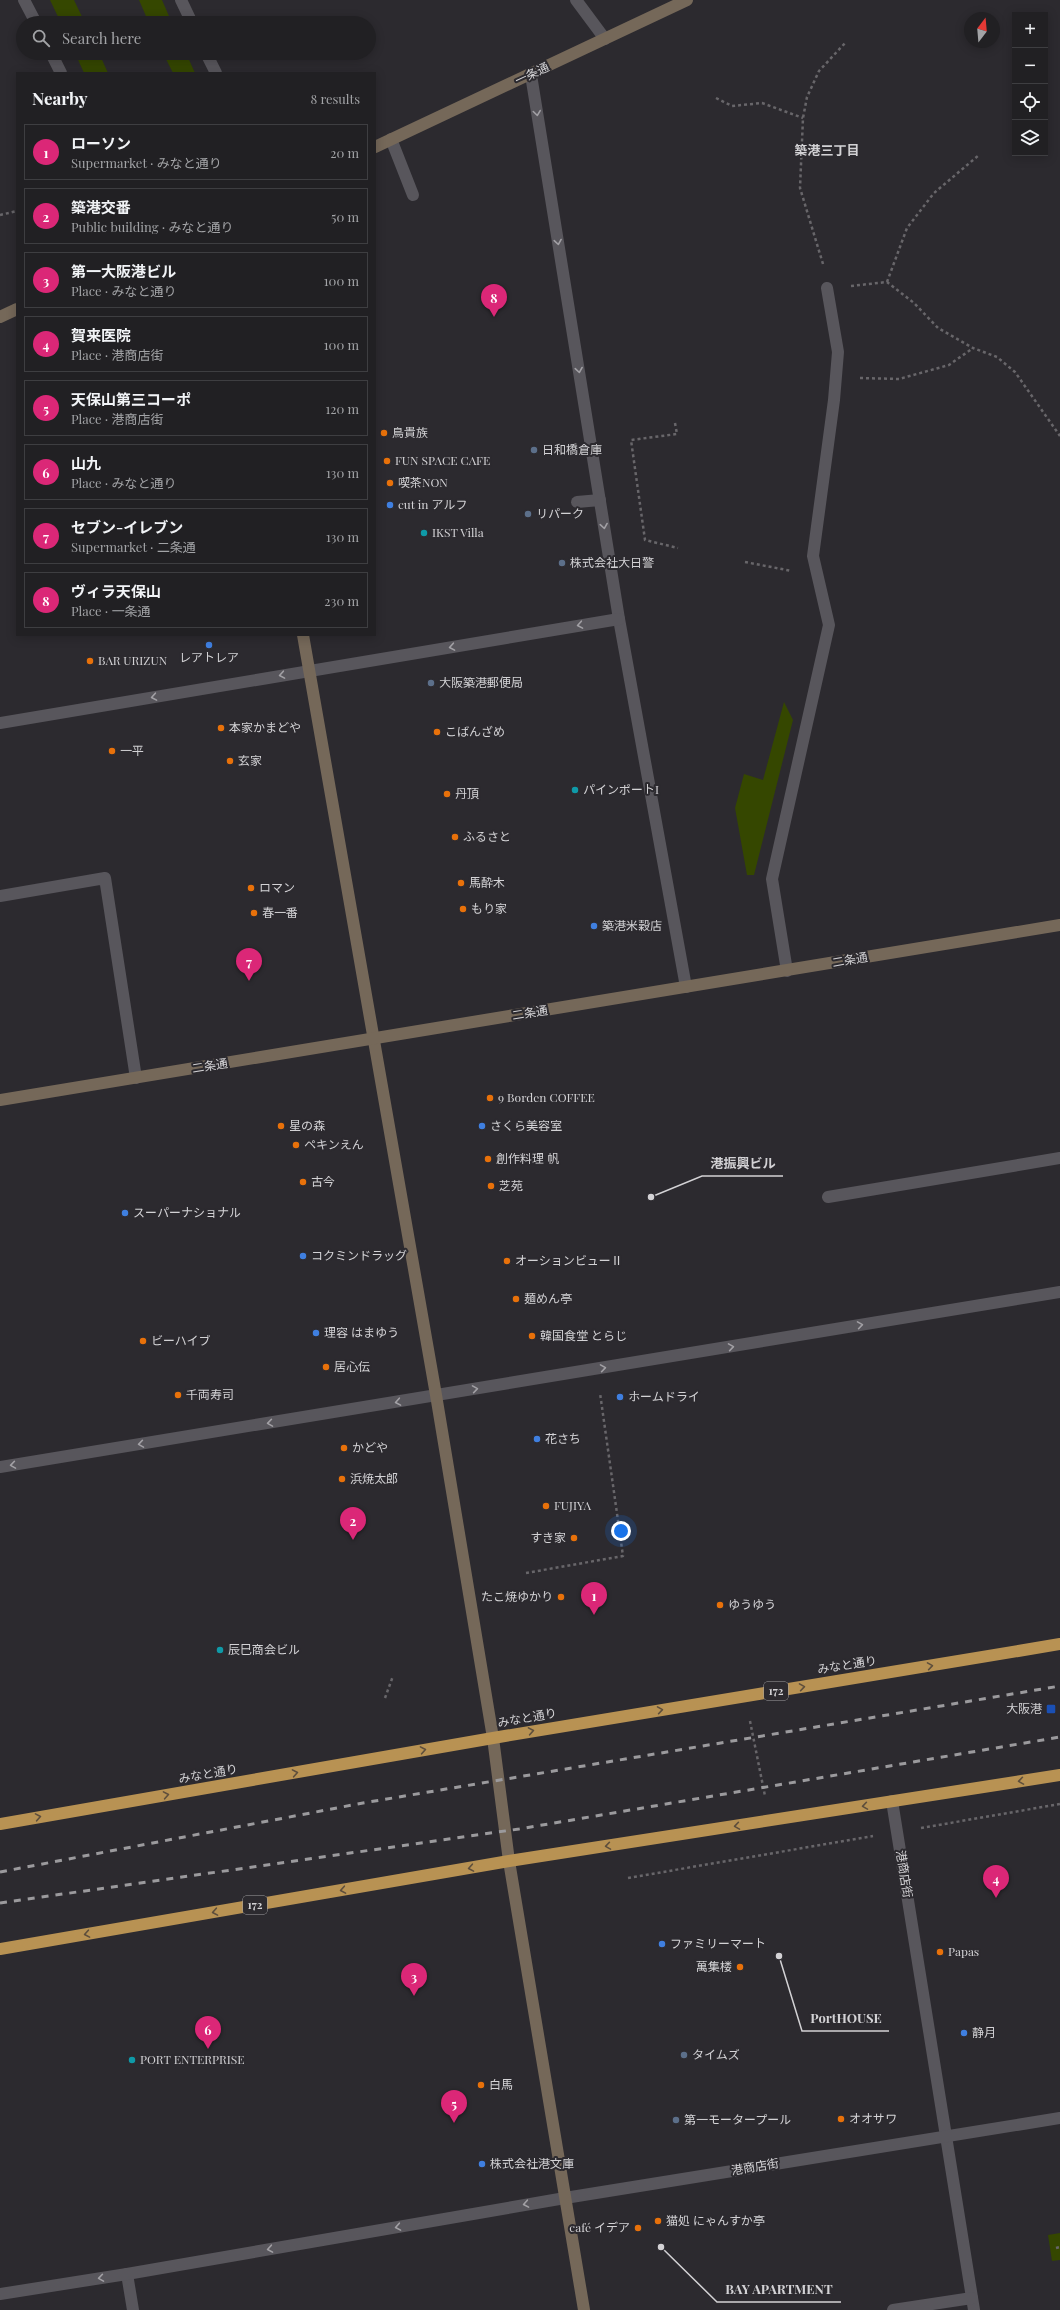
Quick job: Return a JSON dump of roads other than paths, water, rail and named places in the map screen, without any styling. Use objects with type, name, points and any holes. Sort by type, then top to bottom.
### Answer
[{"type":"highway","name":"みなと通り","points":[[0,1824],[493,1738],[1060,1644]]},
{"type":"highway","name":"172","points":[[0,1949],[509,1861],[1060,1775]]},
{"type":"street","points":[[24,0],[32,16]]},
{"type":"street","points":[[181,0],[189,16]]},
{"type":"street","points":[[576,0],[605,39]]},
{"type":"street","name":"一条通","points":[[376,146],[531,75],[687,0]]},
{"type":"street","points":[[54,60],[60,72]]},
{"type":"street","points":[[210,60],[216,72]]},
{"type":"street","points":[[531,75],[619,619],[686,988]]},
{"type":"street","points":[[391,139],[413,195]]},
{"type":"street","points":[[787,971],[772,879],[830,625],[812,556],[838,352],[827,288]]},
{"type":"street","points":[[0,317],[16,309]]},
{"type":"street","points":[[577,502],[600,500]]},
{"type":"street","points":[[0,723],[619,619]]},
{"type":"street","points":[[303,636],[308,671],[436,1395],[493,1738],[509,1861],[584,2310]]},
{"type":"street","points":[[0,896],[105,878],[136,1078]]},
{"type":"street","name":"二条通","points":[[0,1100],[374,1040],[1060,925]]},
{"type":"street","points":[[828,1197],[1060,1158]]},
{"type":"street","points":[[0,1467],[1060,1292]]},
{"type":"street","name":"港商店街","points":[[892,1801],[973,2304]]},
{"type":"street","name":"港商店街","points":[[0,2294],[128,2274],[565,2198],[1060,2118]]},
{"type":"street","points":[[128,2274],[133,2310]]},
{"type":"street","points":[[893,2310],[973,2304]]},
{"type":"railway","points":[[0,1872],[363,1803],[1060,1686]]},
{"type":"railway","points":[[0,1903],[519,1829],[1060,1737]]},
{"type":"place","name":"ヴィラ天保山","points":[[494,317]]},
{"type":"place","name":"鳥貴族","points":[[384,433]]},
{"type":"place","name":"日和橋倉庫","points":[[534,450]]},
{"type":"place","name":"FUN SPACE CAFE","points":[[387,461]]},
{"type":"place","name":"喫茶NON","points":[[390,483]]},
{"type":"place","name":"cut in アルフ","points":[[390,505]]},
{"type":"place","name":"リパーク","points":[[528,514]]},
{"type":"place","name":"IKST Villa","points":[[424,533]]},
{"type":"place","name":"株式会社大日警","points":[[562,563]]},
{"type":"place","name":"レアトレア","points":[[209,645]]},
{"type":"place","name":"BAR URIZUN","points":[[90,661]]},
{"type":"place","name":"大阪築港郵便局","points":[[431,683]]},
{"type":"place","name":"本家かまどや","points":[[221,728]]},
{"type":"place","name":"こばんざめ","points":[[437,732]]},
{"type":"place","name":"一平","points":[[112,751]]},
{"type":"place","name":"玄家","points":[[230,761]]},
{"type":"place","name":"パインポートI","points":[[575,790]]},
{"type":"place","name":"丹頂","points":[[447,794]]},
{"type":"place","name":"ふるさと","points":[[455,837]]},
{"type":"place","name":"馬酔木","points":[[461,883]]},
{"type":"place","name":"ロマン","points":[[251,888]]},
{"type":"place","name":"もり家","points":[[463,909]]},
{"type":"place","name":"春一番","points":[[254,913]]},
{"type":"place","name":"築港米穀店","points":[[594,926]]},
{"type":"place","name":"セブン-イレブン","points":[[249,981]]},
{"type":"place","name":"9 Borden COFFEE","points":[[490,1098]]},
{"type":"place","name":"星の森","points":[[281,1126]]},
{"type":"place","name":"さくら美容室","points":[[482,1126]]},
{"type":"place","name":"ペキンえん","points":[[296,1145]]},
{"type":"place","name":"創作料理 帆","points":[[488,1159]]},
{"type":"place","name":"古今","points":[[303,1182]]},
{"type":"place","name":"芝苑","points":[[491,1186]]},
{"type":"place","name":"港振興ビル","points":[[651,1197]]},
{"type":"place","name":"スーパーナショナル","points":[[125,1213]]},
{"type":"place","name":"コクミンドラッグ","points":[[303,1256]]},
{"type":"place","name":"オーションビューⅡ","points":[[507,1261]]},
{"type":"place","name":"麺めん亭","points":[[516,1299]]},
{"type":"place","name":"理容 はまゆう","points":[[316,1333]]},
{"type":"place","name":"韓国食堂 とらじ","points":[[532,1336]]},
{"type":"place","name":"ビーハイブ","points":[[143,1341]]},
{"type":"place","name":"居心伝","points":[[326,1367]]},
{"type":"place","name":"千両寿司","points":[[178,1395]]},
{"type":"place","name":"ホームドライ","points":[[620,1397]]},
{"type":"place","name":"花さち","points":[[537,1439]]},
{"type":"place","name":"かどや","points":[[344,1448]]},
{"type":"place","name":"浜焼太郎","points":[[342,1479]]},
{"type":"place","name":"FUJIYA","points":[[546,1506]]},
{"type":"place","name":"すき家","points":[[574,1538]]},
{"type":"place","name":"築港交番","points":[[353,1540]]},
{"type":"place","name":"たこ焼ゆかり","points":[[561,1597]]},
{"type":"place","name":"ゆうゆう","points":[[720,1605]]},
{"type":"place","name":"ローソン","points":[[594,1615]]},
{"type":"place","name":"辰巳商会ビル","points":[[220,1650]]},
{"type":"place","name":"大阪港","points":[[1051,1709]]},
{"type":"place","name":"賀来医院","points":[[996,1898]]},
{"type":"place","name":"ファミリーマート","points":[[662,1944]]},
{"type":"place","name":"Papas","points":[[940,1952]]},
{"type":"place","name":"PortHOUSE","points":[[779,1956]]},
{"type":"place","name":"萬集楼","points":[[740,1967]]},
{"type":"place","name":"第一大阪港ビル","points":[[414,1996]]},
{"type":"place","name":"静月","points":[[964,2033]]},
{"type":"place","name":"山九","points":[[208,2049]]},
{"type":"place","name":"タイムズ","points":[[684,2055]]},
{"type":"place","name":"PORT ENTERPRISE","points":[[132,2060]]},
{"type":"place","name":"白馬","points":[[481,2085]]},
{"type":"place","name":"オオサワ","points":[[841,2119]]},
{"type":"place","name":"第一モータープール","points":[[676,2120]]},
{"type":"place","name":"天保山第三コーポ","points":[[454,2123]]},
{"type":"place","name":"株式会社港文庫","points":[[482,2164]]},
{"type":"place","name":"猫処 にゃんすか亭","points":[[658,2221]]},
{"type":"place","name":"café イデア","points":[[638,2228]]},
{"type":"place","name":"BAY APARTMENT","points":[[661,2247]]},
{"type":"district","name":"築港三丁目","points":[[827,150]]}]
